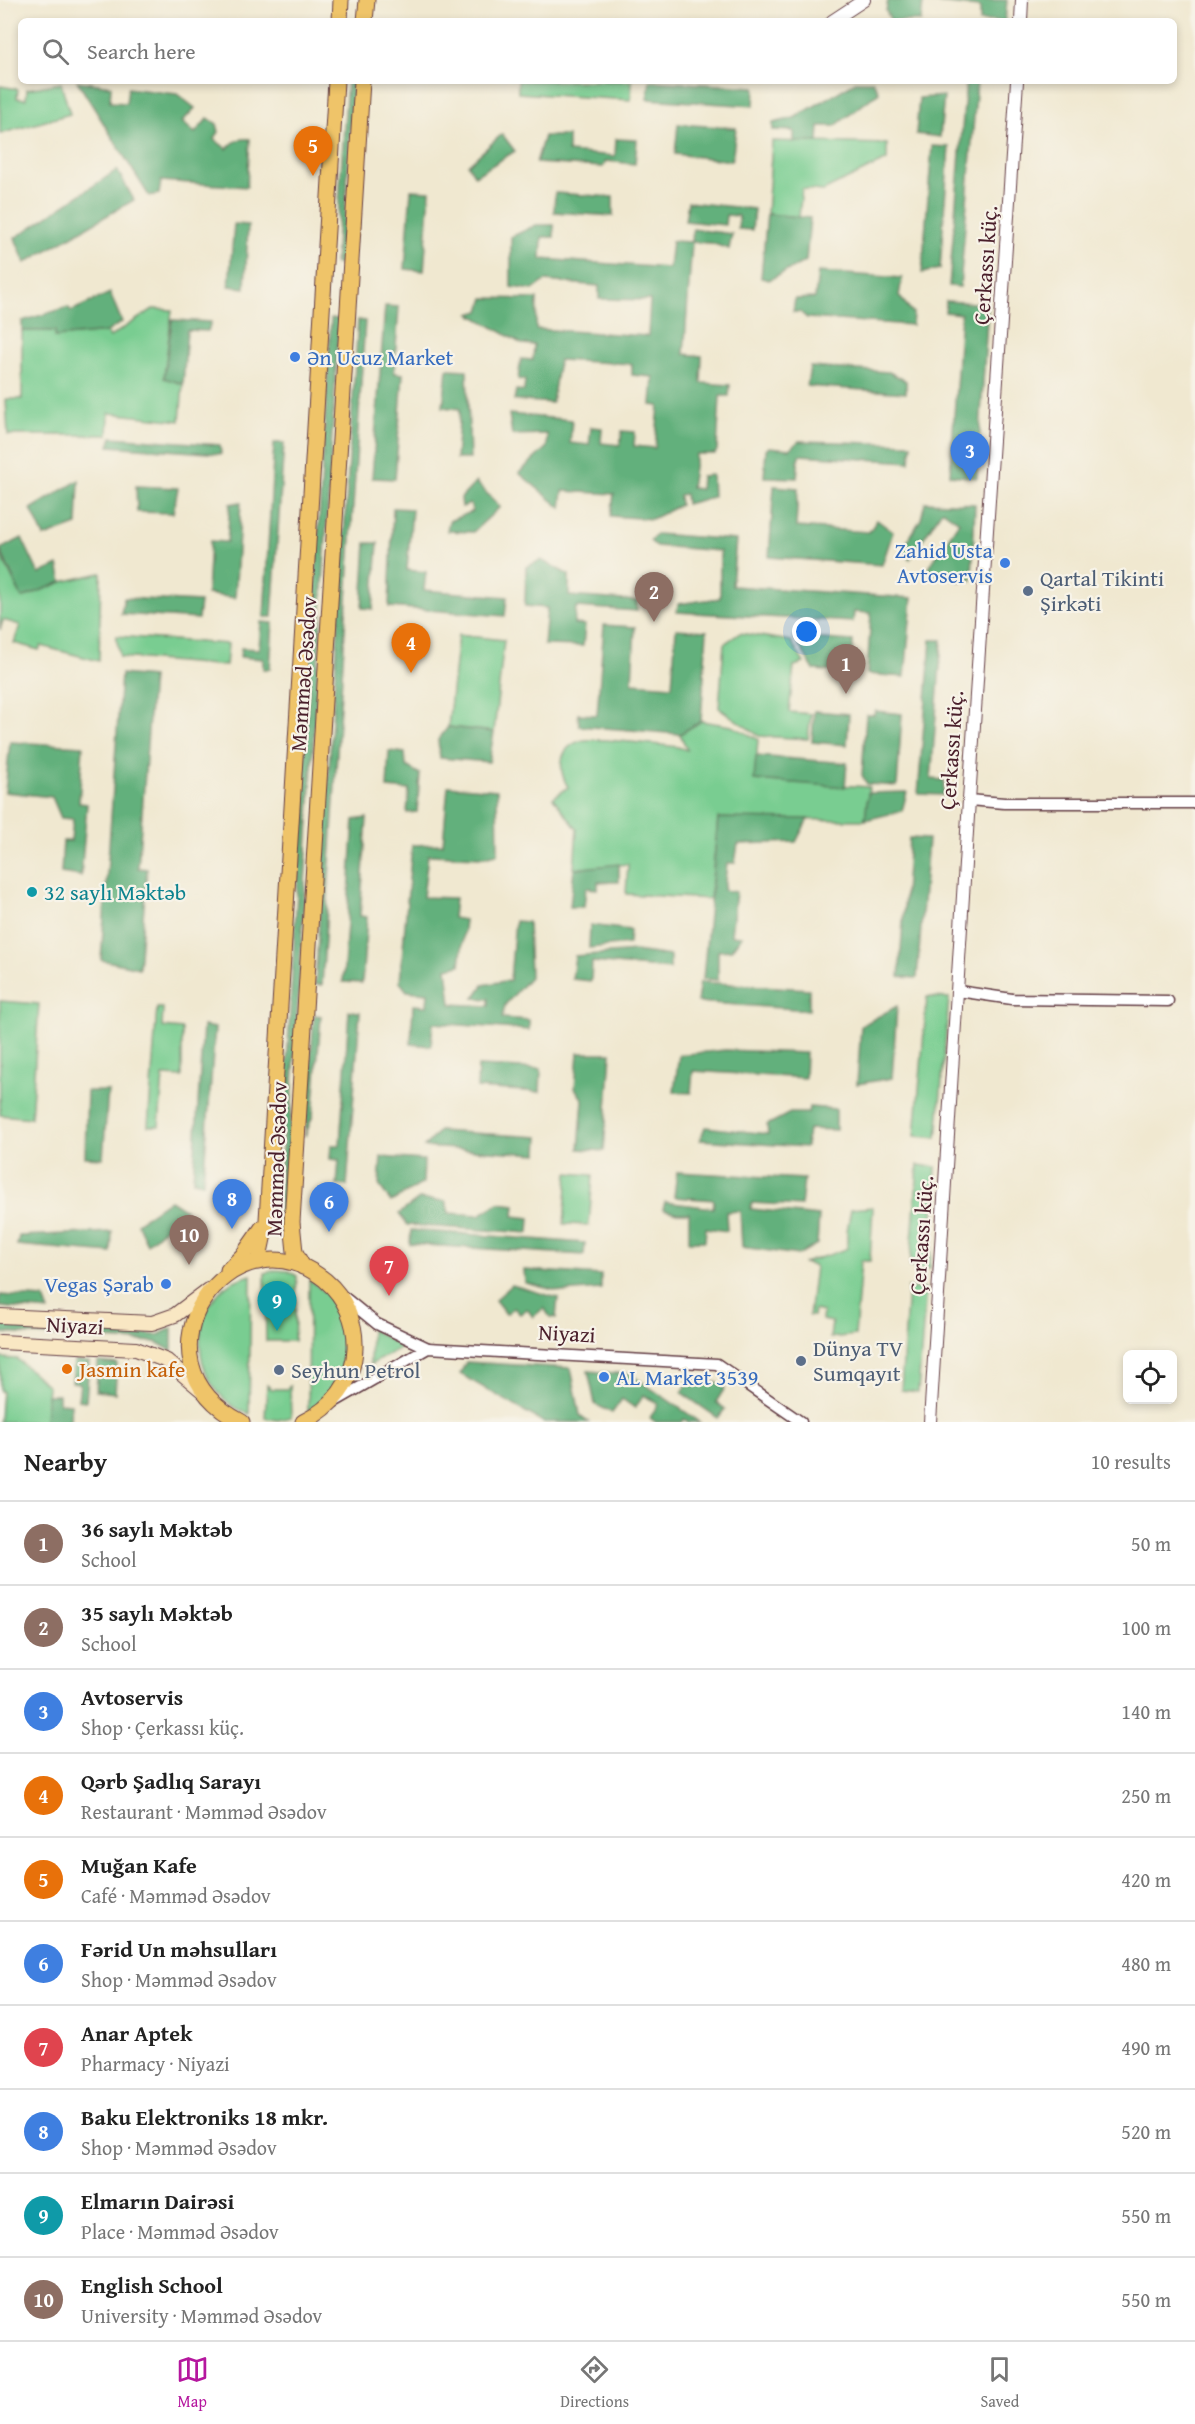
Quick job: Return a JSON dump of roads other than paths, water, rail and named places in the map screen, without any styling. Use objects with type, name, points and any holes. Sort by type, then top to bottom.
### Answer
[{"type":"main road","points":[[340,18],[341,0]]},
{"type":"main road","points":[[365,18],[366,0]]},
{"type":"main road","name":"Məmməd Əsədov","points":[[258,1262],[267,1220],[336,84]]},
{"type":"main road","name":"Məmməd Əsədov","points":[[303,1267],[295,1252],[292,1222],[362,84]]},
{"type":"main road","points":[[230,1422],[205,1393],[195,1377],[190,1358],[189,1339],[197,1311],[212,1287],[243,1255],[267,1220]]},
{"type":"main road","points":[[0,1316],[152,1323],[175,1315],[226,1275],[241,1267],[258,1262],[281,1262],[303,1267],[331,1285],[343,1300],[351,1318],[355,1337],[355,1356],[350,1375],[341,1392],[318,1422]]},
{"type":"main road","name":"Niyazi","points":[[0,1342],[136,1349],[167,1361],[205,1393]]},
{"type":"main road","points":[[216,1406],[242,1422]]},
{"type":"main road","points":[[303,1422],[328,1406]]},
{"type":"street","points":[[837,18],[864,0]]},
{"type":"street","points":[[1021,18],[1022,0]]},
{"type":"street","name":"Çerkassı küç.","points":[[930,1422],[1017,84]]},
{"type":"street","points":[[969,800],[1195,803]]},
{"type":"street","points":[[958,992],[1012,999],[1168,1001]]},
{"type":"street","points":[[331,1285],[377,1324],[428,1348]]},
{"type":"street","points":[[328,1406],[428,1348]]},
{"type":"street","name":"Niyazi","points":[[428,1348],[717,1364],[801,1422]]},
{"type":"place","name":"Muğan Kafe","points":[[313,176]]},
{"type":"place","name":"Ən Ucuz Market","points":[[295,357]]},
{"type":"place","name":"Avtoservis","points":[[970,481]]},
{"type":"place","name":"Zahid Usta Avtoservis","points":[[1005,563]]},
{"type":"place","name":"Qartal Tikinti Şirkәti","points":[[1028,591]]},
{"type":"place","name":"35 saylı Məktəb","points":[[654,622]]},
{"type":"place","name":"Qәrb Şadlıq Sarayı","points":[[411,673]]},
{"type":"place","name":"36 saylı Məktəb","points":[[846,694]]},
{"type":"place","name":"32 saylı Məktəb","points":[[32,892]]},
{"type":"place","name":"Baku Elektroniks 18 mkr.","points":[[232,1229]]},
{"type":"place","name":"Fərid Un məhsulları","points":[[329,1232]]},
{"type":"place","name":"English School","points":[[189,1265]]},
{"type":"place","name":"Vegas Şərab","points":[[166,1284]]},
{"type":"place","name":"Anar Aptek","points":[[389,1296]]},
{"type":"place","name":"Elmarın Dairəsi","points":[[277,1331]]},
{"type":"place","name":"Dünya TV Sumqayıt","points":[[801,1361]]},
{"type":"place","name":"Jasmin kafe","points":[[67,1369]]},
{"type":"place","name":"Seyhun Petrol","points":[[279,1370]]},
{"type":"place","name":"AL Market 3539","points":[[604,1377]]}]
